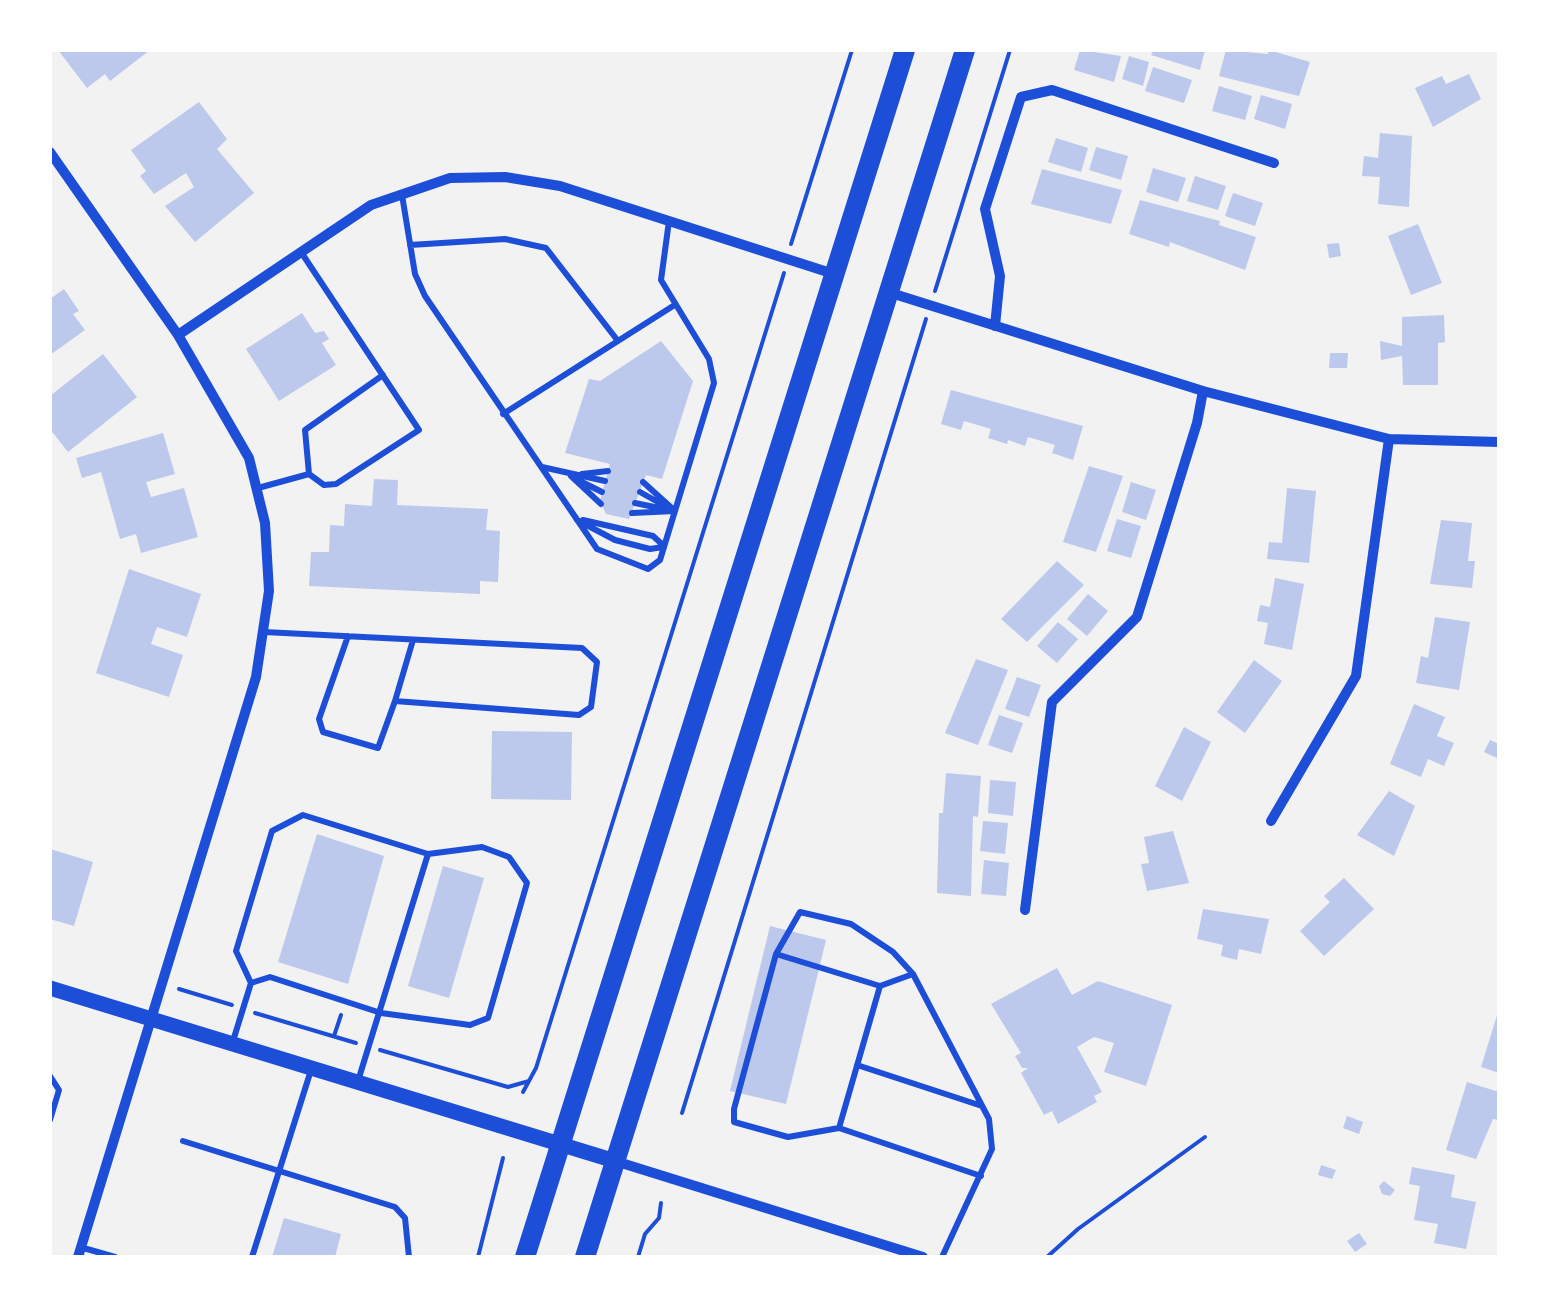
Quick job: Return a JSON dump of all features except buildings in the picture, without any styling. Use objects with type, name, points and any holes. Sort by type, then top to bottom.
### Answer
[{"type":"highway","points":[[526,1257],[905,50]]},
{"type":"highway","points":[[586,1257],[965,50]]},
{"type":"street","points":[[994,326],[1000,276],[985,209],[1021,98],[1052,90],[1274,163]]},
{"type":"street","points":[[50,152],[178,334],[248,458],[266,524],[269,591],[256,677],[79,1252]]},
{"type":"street","points":[[178,334],[347,219],[402,191],[450,178],[506,177],[560,186],[837,275]]},
{"type":"street","points":[[891,294],[1202,390],[1389,439],[1499,442]]},
{"type":"street","points":[[1025,910],[1052,702],[1137,617],[1197,423],[1202,390]]},
{"type":"street","points":[[1271,821],[1356,676],[1389,439]]},
{"type":"street","points":[[50,988],[923,1257]]},
{"type":"lane","points":[[402,191],[419,285],[576,519],[606,555],[648,569],[655,568],[664,546],[714,372],[674,306],[660,272],[669,221]]},
{"type":"lane","points":[[410,246],[505,238],[546,248],[618,341]]},
{"type":"lane","points":[[301,252],[419,430],[336,484],[324,485],[309,474],[305,430],[383,376]]},
{"type":"lane","points":[[503,414],[674,306]]},
{"type":"lane","points":[[540,467],[605,481]]},
{"type":"lane","points":[[570,475],[608,471]]},
{"type":"lane","points":[[256,488],[309,474]]},
{"type":"lane","points":[[570,475],[602,492]]},
{"type":"lane","points":[[570,475],[602,504]]},
{"type":"lane","points":[[643,482],[675,511]]},
{"type":"lane","points":[[640,492],[675,511]]},
{"type":"lane","points":[[636,503],[675,511]]},
{"type":"lane","points":[[632,513],[675,511]]},
{"type":"lane","points":[[576,519],[636,530],[653,536],[664,546]]},
{"type":"lane","points":[[576,519],[615,540],[650,549],[664,546]]},
{"type":"lane","points":[[263,632],[582,648],[597,662],[591,707],[579,715],[395,701]]},
{"type":"lane","points":[[348,636],[319,719],[323,732],[378,748],[414,640]]},
{"type":"lane","points":[[232,1044],[251,983],[236,950],[272,831],[303,815],[428,854],[482,847],[510,857],[527,883],[488,1018],[470,1026],[381,1012],[270,977],[251,983]]},
{"type":"lane","points":[[358,1082],[428,854]]},
{"type":"lane","points":[[942,1257],[981,1176],[992,1149],[989,1119],[913,974],[894,952],[851,924],[800,912],[776,954],[734,1122],[788,1137],[839,1128],[981,1176]]},
{"type":"lane","points":[[776,954],[880,986],[913,974]]},
{"type":"lane","points":[[839,1128],[880,986]]},
{"type":"lane","points":[[858,1065],[982,1106]]},
{"type":"lane","points":[[252,1257],[312,1069]]},
{"type":"lane","points":[[50,1076],[59,1090],[50,1120]]},
{"type":"lane","points":[[183,1141],[395,1207],[405,1218],[409,1257]]},
{"type":"lane","points":[[79,1252],[115,1257]]},
{"type":"path","points":[[523,1092],[780,296],[786,259],[852,50]]},
{"type":"path","points":[[682,1113],[1010,50]]},
{"type":"path","points":[[161,983],[508,1087],[529,1081]]},
{"type":"path","points":[[334,1036],[340,1015]]},
{"type":"path","points":[[1047,1257],[1078,1229],[1205,1137]]},
{"type":"path","points":[[478,1257],[503,1158]]},
{"type":"path","points":[[638,1257],[645,1234],[660,1218],[660,1203]]}]
